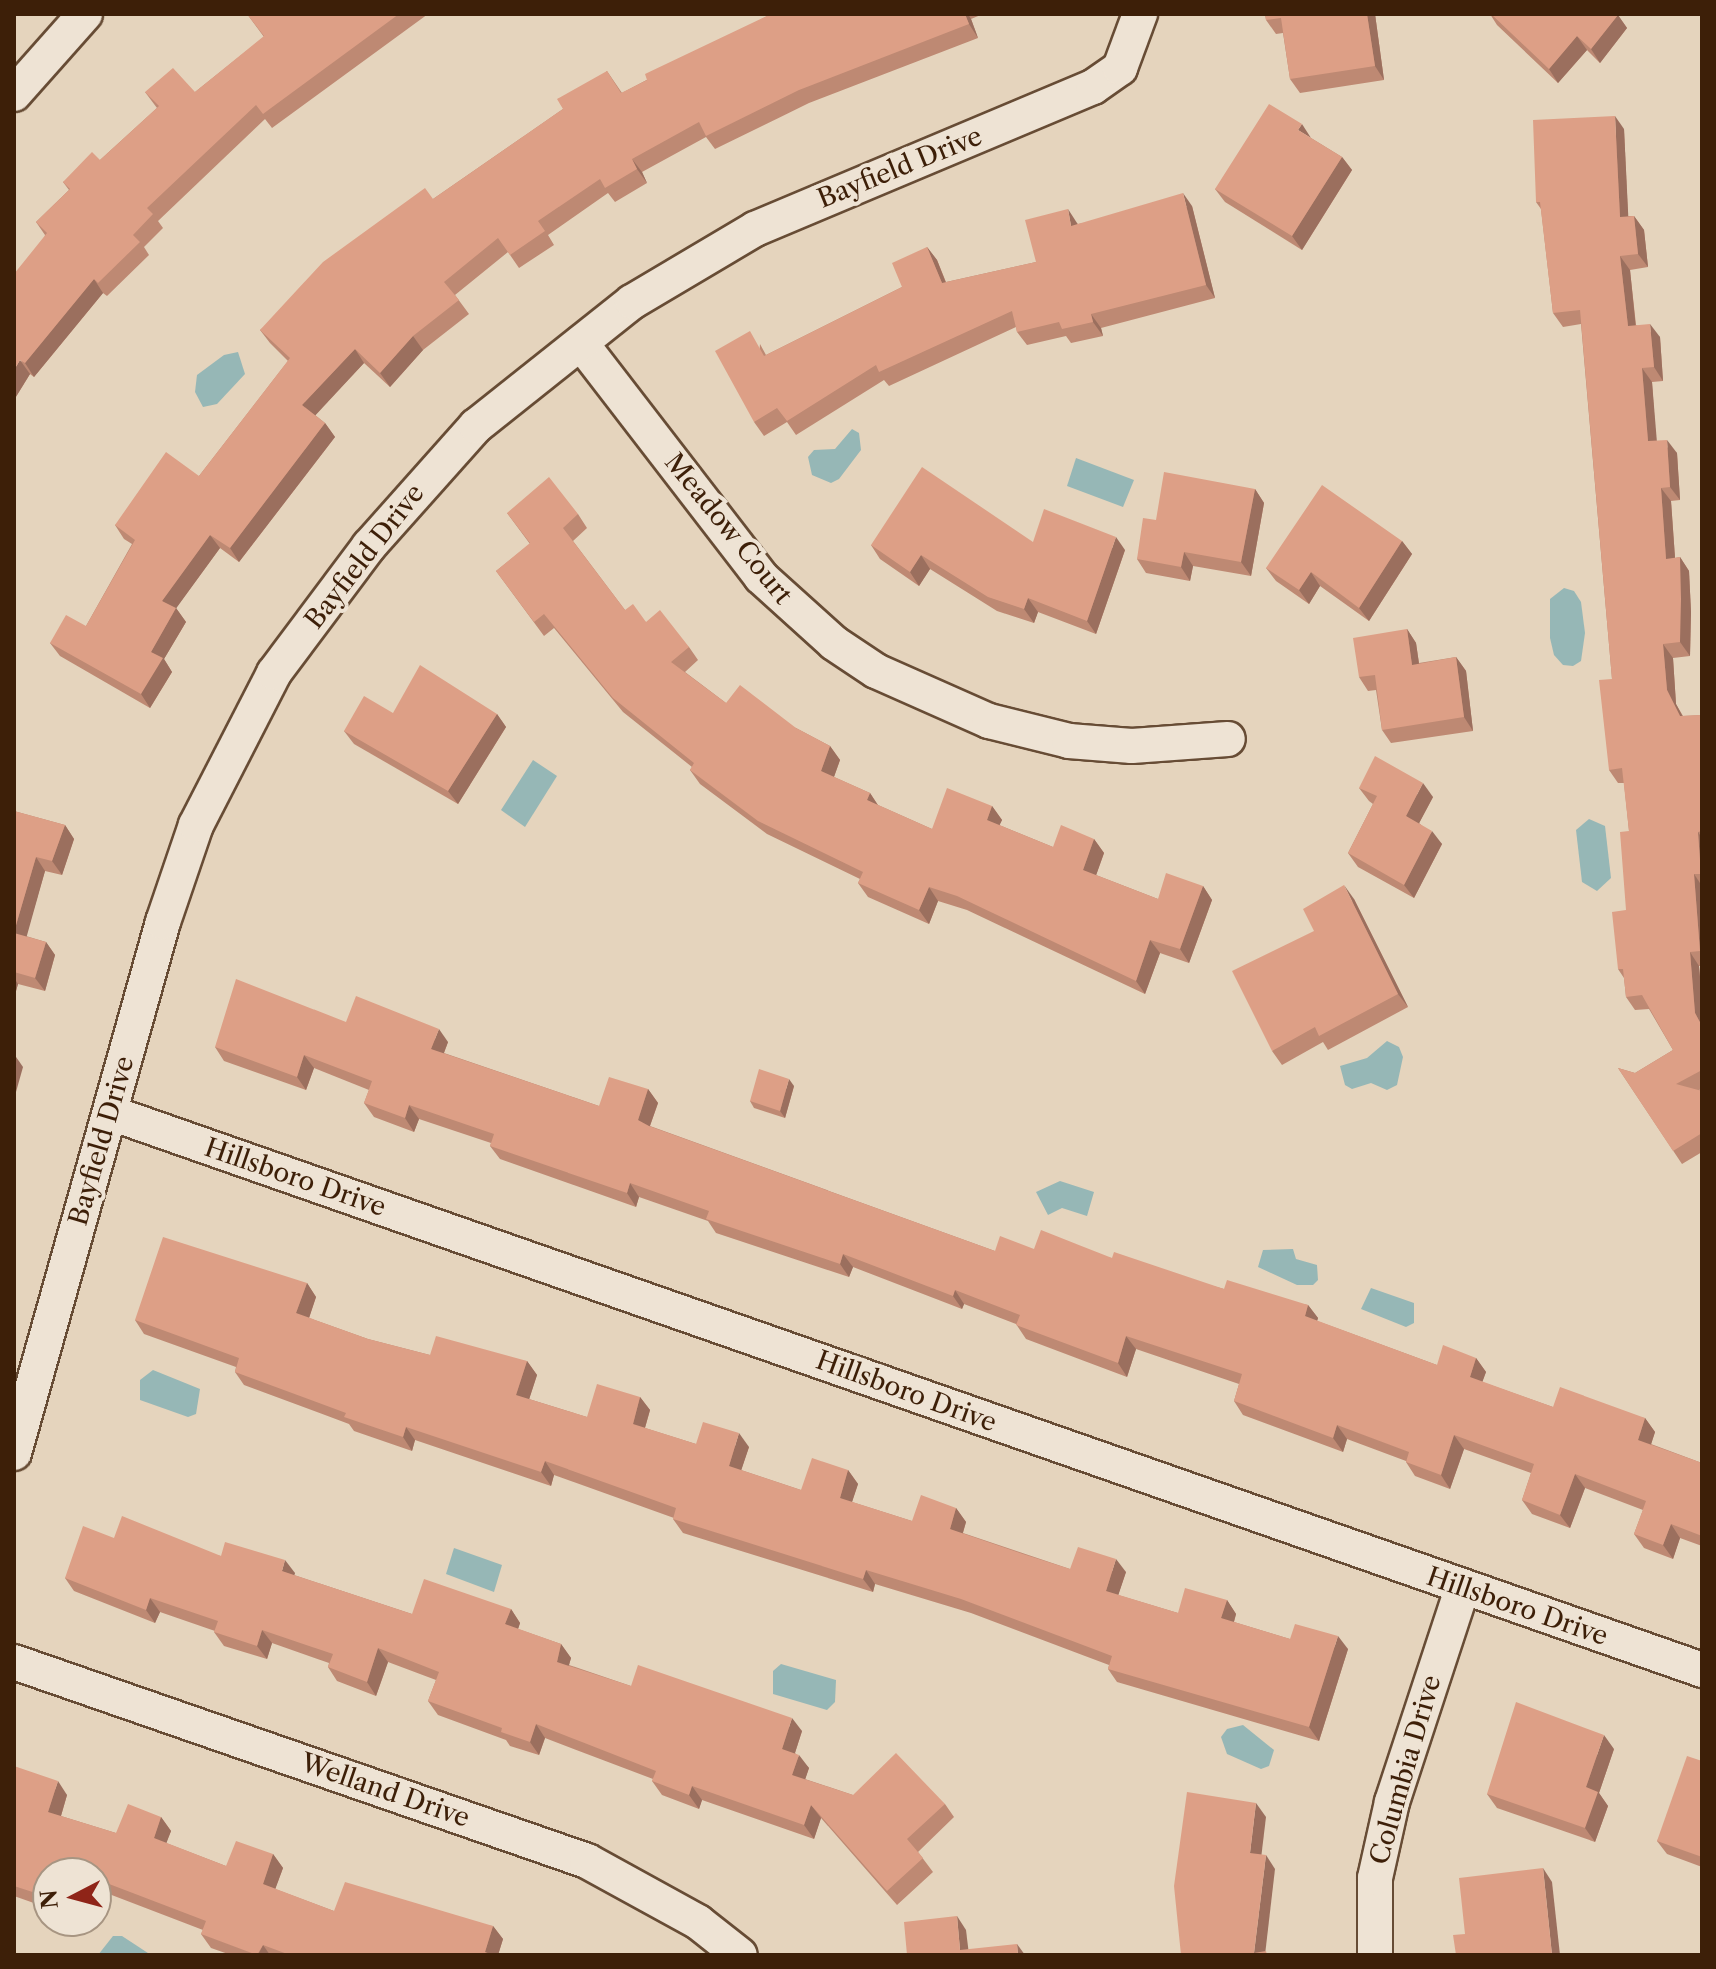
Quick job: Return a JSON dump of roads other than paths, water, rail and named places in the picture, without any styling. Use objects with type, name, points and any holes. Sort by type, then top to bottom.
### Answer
[{"type":"street","name":"Bayfield Drive","points":[[14,1453],[163,922],[196,825],[274,673],[429,476],[514,392],[682,268],[755,229],[1093,87],[1120,68],[1140,14]]},
{"type":"street","points":[[14,94],[80,16]]},
{"type":"street","name":"Meadow Court","points":[[581,343],[761,577],[834,643],[876,671],[989,721],[1069,741],[1132,746],[1228,739]]},
{"type":"street","name":"Hillsboro Drive","points":[[111,1113],[1462,1589],[1702,1670]]},
{"type":"street","name":"Columbia Drive","points":[[1375,1955],[1375,1878],[1392,1802],[1462,1589]]},
{"type":"street","name":"Welland Drive","points":[[14,1662],[587,1861],[672,1906],[740,1955]]},
{"type":"water","points":[[238,352],[245,374],[217,404],[203,407],[195,392],[197,375],[224,355]]},
{"type":"water","points":[[852,429],[859,433],[861,450],[839,479],[831,483],[812,475],[808,457],[814,450],[835,449]]},
{"type":"water","points":[[1076,458],[1134,480],[1123,507],[1067,486]]},
{"type":"water","points":[[1564,588],[1574,591],[1581,602],[1585,633],[1581,661],[1573,666],[1563,665],[1554,655],[1550,638],[1550,599]]},
{"type":"water","points":[[533,760],[557,776],[525,827],[501,810]]},
{"type":"water","points":[[1589,819],[1605,826],[1611,878],[1597,891],[1582,882],[1576,830]]},
{"type":"water","points":[[1387,1041],[1399,1047],[1403,1057],[1397,1085],[1387,1090],[1371,1083],[1352,1089],[1345,1085],[1340,1066],[1367,1058]]},
{"type":"water","points":[[1060,1181],[1094,1192],[1087,1216],[1062,1208],[1048,1215],[1036,1192]]},
{"type":"water","points":[[1293,1249],[1296,1259],[1317,1265],[1318,1280],[1313,1285],[1297,1285],[1258,1267],[1263,1250]]},
{"type":"water","points":[[1371,1288],[1414,1303],[1414,1323],[1406,1327],[1361,1309]]},
{"type":"water","points":[[153,1370],[200,1389],[196,1414],[188,1417],[140,1400],[140,1380]]},
{"type":"water","points":[[454,1548],[502,1565],[494,1592],[446,1574]]},
{"type":"water","points":[[781,1664],[836,1680],[835,1702],[827,1710],[773,1694],[773,1671]]},
{"type":"water","points":[[1243,1725],[1274,1750],[1269,1766],[1261,1769],[1227,1754],[1221,1737],[1227,1729]]},
{"type":"water","points":[[113,1936],[122,1936],[151,1955],[98,1955]]}]
